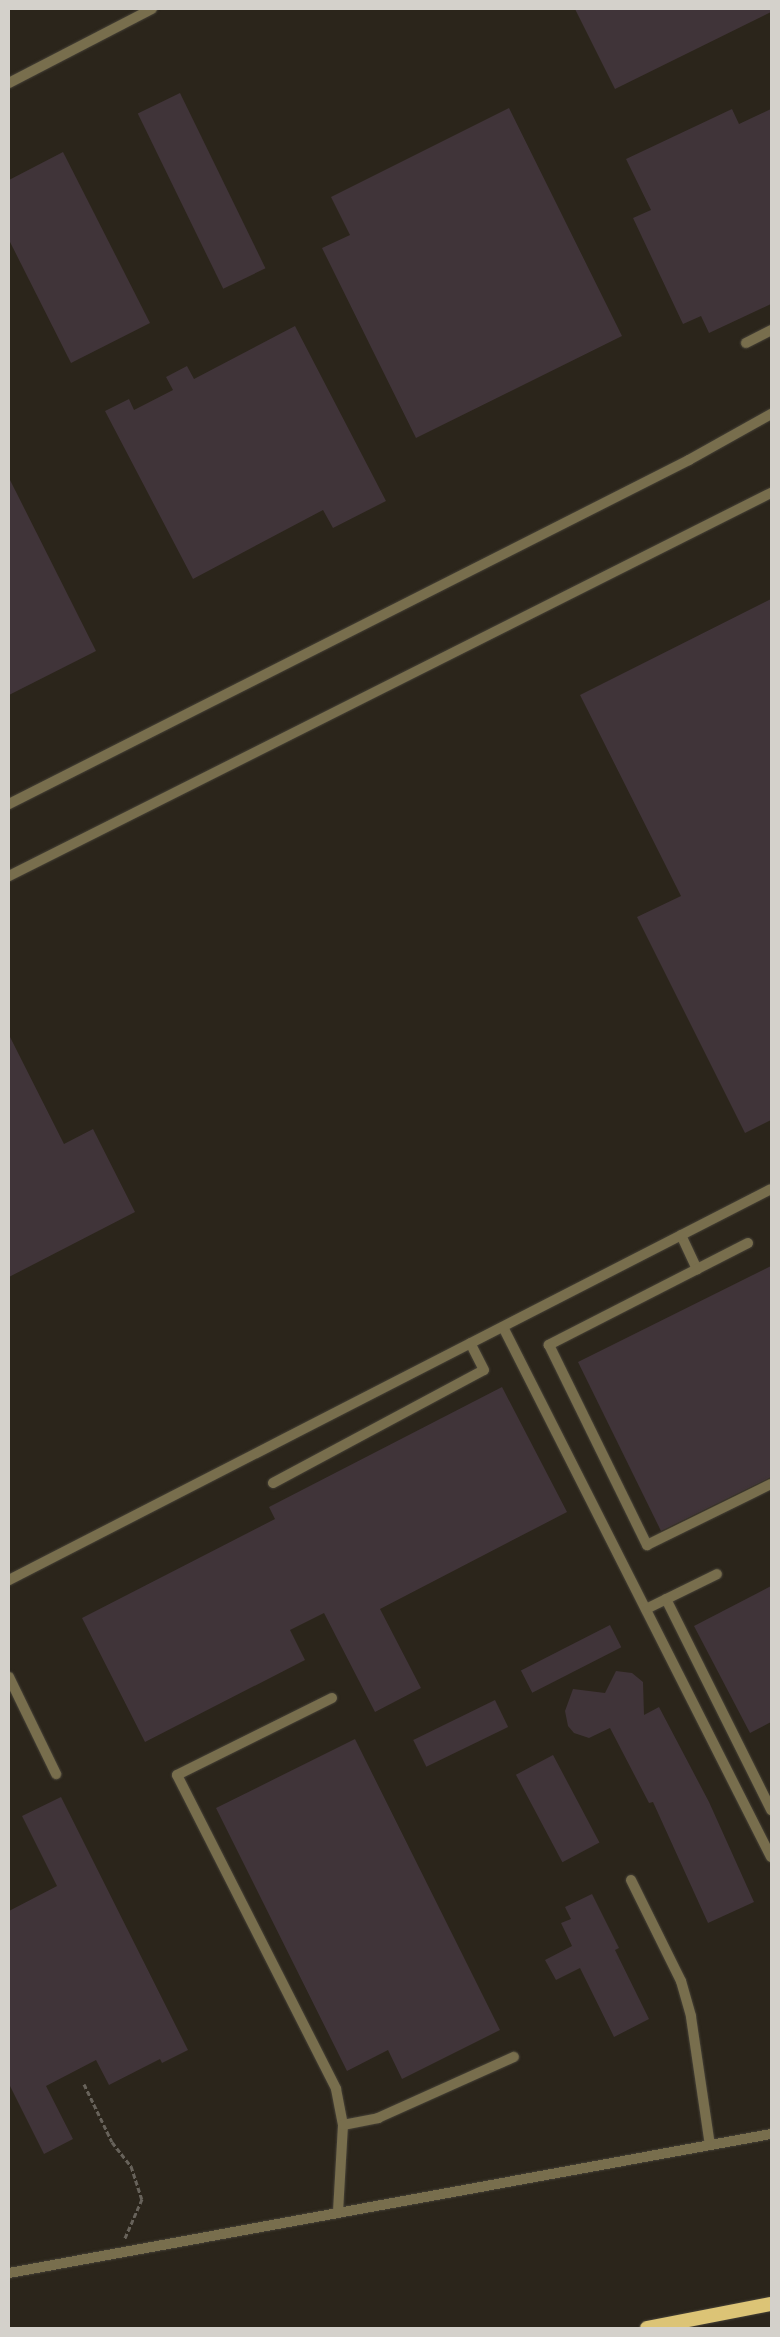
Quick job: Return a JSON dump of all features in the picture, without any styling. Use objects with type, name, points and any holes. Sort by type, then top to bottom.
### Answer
[{"type":"highway","points":[[647,2328],[771,2304]]},
{"type":"street","points":[[9,83],[152,9]]},
{"type":"street","points":[[746,343],[771,330]]},
{"type":"street","points":[[9,804],[689,460],[771,414]]},
{"type":"street","points":[[9,876],[771,493]]},
{"type":"street","points":[[9,1580],[771,1189]]},
{"type":"street","points":[[681,1235],[697,1269]]},
{"type":"street","points":[[748,1243],[549,1345],[647,1545],[771,1484]]},
{"type":"street","points":[[503,1327],[771,1857]]},
{"type":"street","points":[[273,1483],[484,1370],[470,1343]]},
{"type":"street","points":[[646,1609],[717,1574]]},
{"type":"street","points":[[666,1599],[771,1810]]},
{"type":"street","points":[[9,1677],[56,1774]]},
{"type":"street","points":[[332,1698],[177,1775],[336,2089],[343,2124],[338,2213]]},
{"type":"street","points":[[631,1880],[681,1981],[692,2017],[710,2145]]},
{"type":"street","points":[[343,2124],[378,2118],[514,2057]]},
{"type":"street","points":[[9,2272],[771,2134]]},
{"type":"path","points":[[84,2084],[112,2142],[131,2166],[142,2198],[119,2253]]},
{"type":"building","points":[[575,9],[771,9],[771,12],[615,89]]},
{"type":"building","points":[[180,93],[265,268],[223,289],[138,114]]},
{"type":"building","points":[[509,108],[622,336],[416,438],[322,248],[350,235],[331,197]]},
{"type":"building","points":[[732,109],[739,124],[771,109],[771,304],[709,333],[701,316],[683,324],[633,218],[651,210],[626,159]]},
{"type":"building","points":[[63,152],[150,323],[71,363],[9,240],[9,180]]},
{"type":"building","points":[[295,326],[386,501],[333,528],[323,510],[193,579],[105,411],[129,399],[134,410],[173,390],[166,377],[187,366],[194,379]]},
{"type":"building","points":[[9,478],[96,651],[9,695]]},
{"type":"building","points":[[771,599],[771,1120],[745,1133],[637,917],[681,896],[580,695]]},
{"type":"building","points":[[9,1035],[64,1144],[93,1129],[135,1212],[9,1277]]},
{"type":"building","points":[[771,1266],[771,1477],[661,1531],[578,1362]]},
{"type":"building","points":[[502,1387],[567,1512],[380,1609],[421,1688],[375,1712],[324,1613],[290,1630],[305,1660],[145,1742],[82,1618],[275,1519],[269,1507]]},
{"type":"building","points":[[771,1586],[771,1722],[750,1733],[694,1626]]},
{"type":"building","points":[[610,1625],[621,1647],[532,1693],[521,1670]]},
{"type":"building","points":[[616,1671],[632,1673],[643,1682],[644,1715],[659,1707],[709,1802],[754,1902],[708,1923],[653,1802],[649,1803],[610,1728],[589,1738],[574,1733],[568,1726],[565,1711],[573,1689],[605,1693]]},
{"type":"building","points":[[495,1700],[508,1727],[426,1767],[413,1740]]},
{"type":"building","points":[[355,1739],[500,2030],[402,2079],[388,2050],[347,2071],[216,1808]]},
{"type":"building","points":[[553,1755],[599,1842],[562,1862],[516,1775]]},
{"type":"building","points":[[61,1797],[188,2050],[162,2063],[160,2059],[109,2085],[96,2060],[46,2086],[73,2139],[44,2154],[9,2084],[9,1911],[57,1886],[22,1816]]},
{"type":"building","points":[[592,1894],[619,1948],[615,1950],[649,2019],[614,2037],[580,1968],[556,1980],[545,1960],[572,1946],[561,1923],[571,1919],[565,1907]]}]
